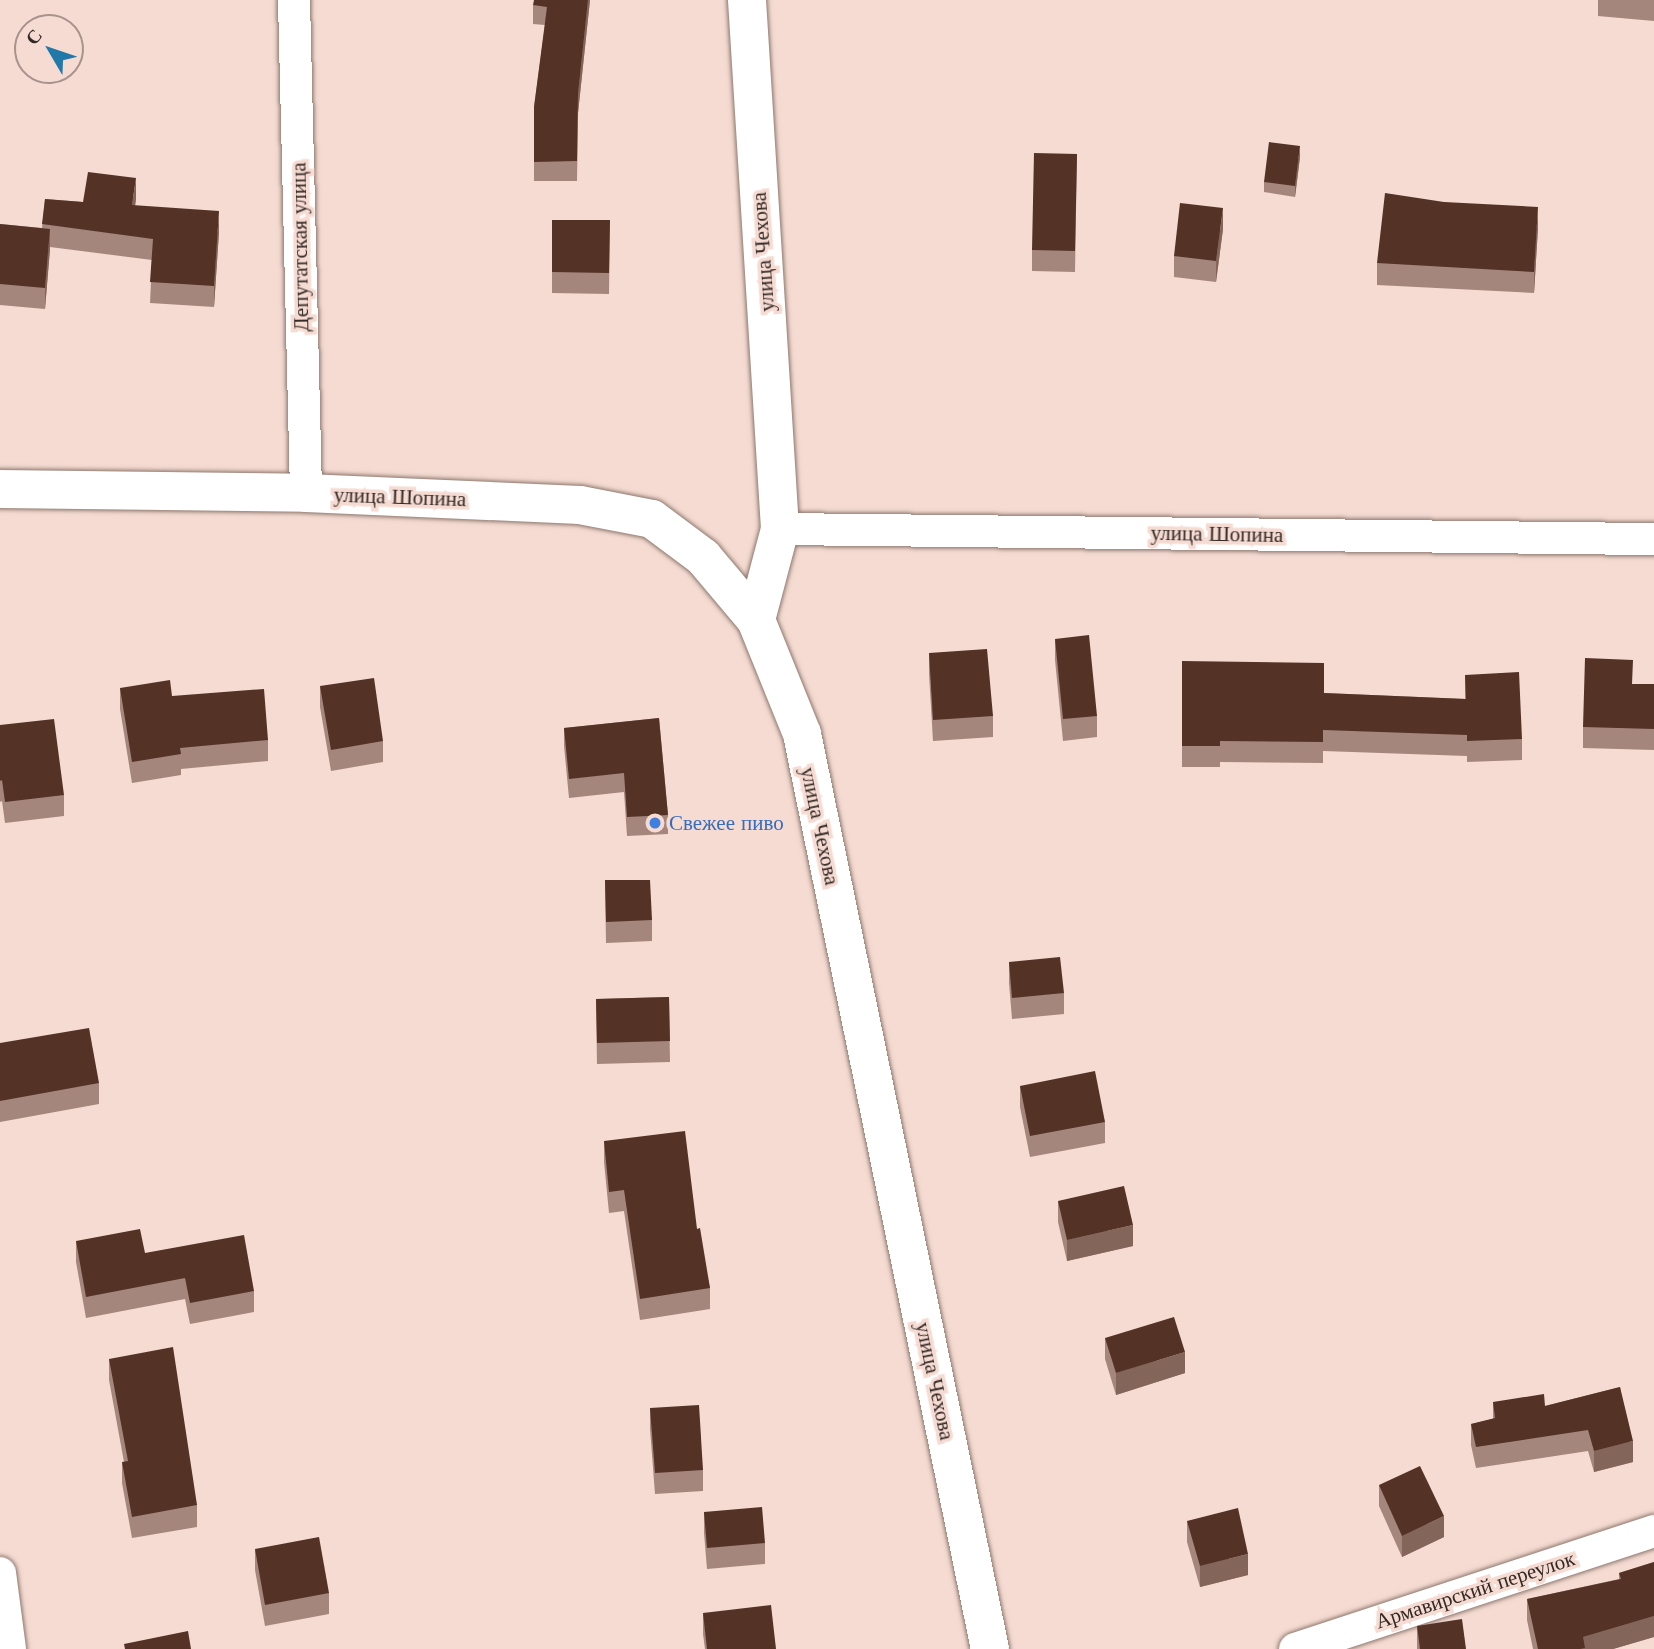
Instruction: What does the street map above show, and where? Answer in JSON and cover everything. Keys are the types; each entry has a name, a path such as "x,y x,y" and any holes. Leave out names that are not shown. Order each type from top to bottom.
{"main road":[{"name":"улица Чехова","path":"747,0 780,529 756,620 802,734 990,1649"},
{"name":"улица Шопина","path":"0,489 306,493 580,505 652,519 704,557 756,620"}],"street":[{"name":"Депутатская улица","path":"294,0 306,493"},
{"name":"улица Шопина","path":"780,529 1654,539"},
{"name":"Армавирский переулок","path":"1295,1649 1654,1531"},
{"path":"0,1573 10,1649"}],"building":[{"path":"534,0 588,0 578,94 577,161 534,162 534,107 547,7 533,5"},
{"path":"1269,142 1300,146 1295,186 1264,182"},
{"path":"1034,153 1077,154 1075,251 1032,250"},
{"path":"88,172 136,178 132,205 219,211 214,286 150,282 153,239 42,224 45,199 83,202"},
{"path":"1385,193 1444,202 1538,207 1534,272 1377,263"},
{"path":"1180,203 1223,208 1216,261 1174,256"},
{"path":"552,220 610,220 609,273 552,272"},
{"path":"0,224 50,229 45,288 0,284"},
{"path":"1089,635 1097,716 1063,719 1055,639"},
{"path":"987,649 993,716 933,720 929,653"},
{"path":"1585,658 1633,660 1632,684 1654,684 1654,729 1583,727"},
{"path":"1182,661 1324,663 1324,693 1466,699 1465,675 1519,672 1522,739 1467,741 1467,735 1323,730 1323,742 1220,741 1220,746 1182,746"},
{"path":"374,678 383,741 331,750 320,686"},
{"path":"170,680 172,696 264,689 268,740 180,748 181,754 132,762 120,688"},
{"path":"659,718 668,815 627,817 624,773 569,779 564,728"},
{"path":"54,719 64,795 5,802 2,780 0,781 0,725"},
{"path":"605,880 650,880 652,920 606,922"},
{"path":"1060,957 1064,993 1012,998 1009,962"},
{"path":"669,997 670,1041 597,1043 596,999"},
{"path":"89,1028 99,1083 0,1101 0,1043"},
{"path":"1095,1071 1105,1122 1030,1136 1020,1086"},
{"path":"685,1131 697,1229 700,1228 710,1288 640,1299 624,1190 609,1192 604,1141"},
{"path":"1124,1186 1133,1225 1067,1240 1058,1201"},
{"path":"140,1229 145,1253 244,1235 254,1291 190,1303 185,1278 86,1297 76,1241"},
{"path":"1174,1317 1185,1352 1116,1373 1105,1338"},
{"path":"173,1347 197,1505 132,1517 122,1462 128,1461 109,1359"},
{"path":"1620,1387 1633,1441 1594,1451 1588,1430 1476,1447 1471,1424 1495,1418 1493,1402 1544,1394 1545,1406"},
{"path":"699,1405 703,1470 655,1473 650,1408"},
{"path":"1420,1466 1444,1516 1402,1536 1379,1485"},
{"path":"762,1507 765,1543 707,1548 704,1512"},
{"path":"1238,1508 1248,1554 1200,1566 1187,1521"},
{"path":"319,1537 329,1593 265,1605 255,1549"},
{"path":"1654,1562 1654,1616 1583,1637 1585,1648 1538,1649 1527,1599 1621,1579 1619,1573"},
{"path":"771,1605 776,1649 707,1649 703,1613"},
{"path":"1462,1619 1466,1649 1420,1649 1417,1626"},
{"path":"188,1631 191,1649 125,1649 124,1644"}],"place":[{"name":"Свежее пиво","path":"655,823"}]}
